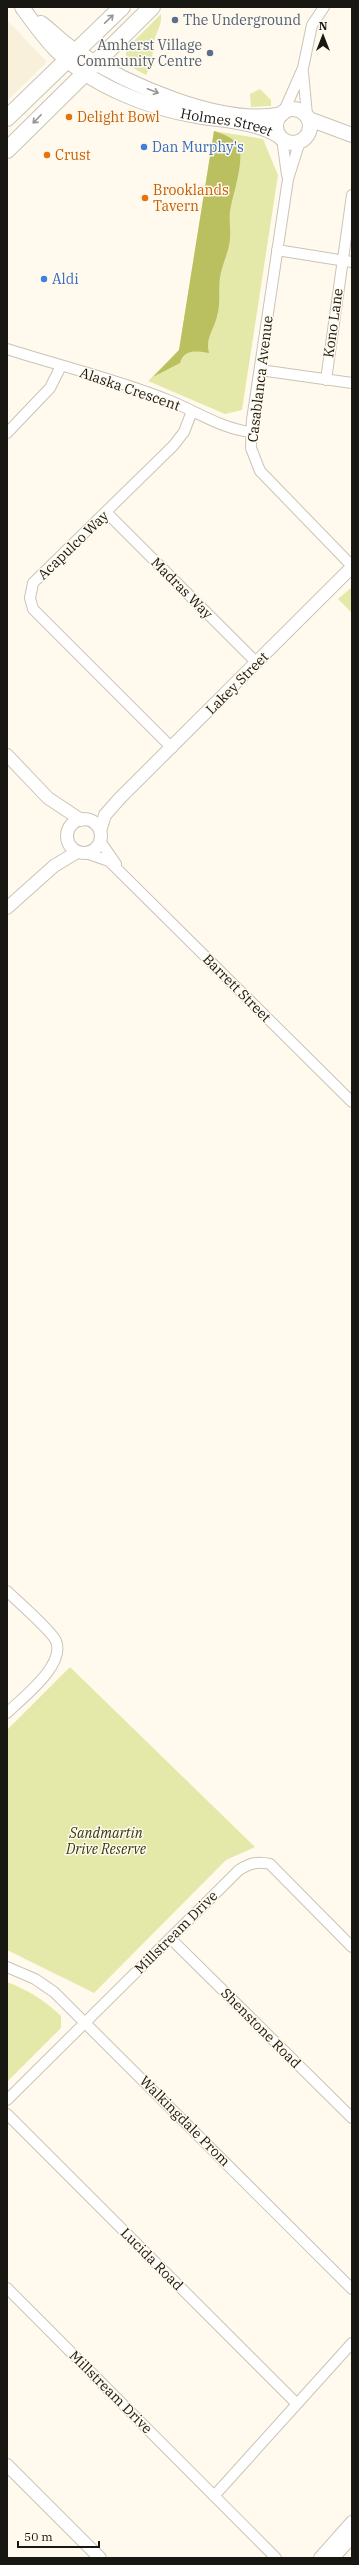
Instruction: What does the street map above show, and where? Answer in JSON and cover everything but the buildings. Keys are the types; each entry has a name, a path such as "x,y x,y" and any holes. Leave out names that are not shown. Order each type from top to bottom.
{"main road":[{"path":"22,7 49,43 71,55 89,68"},
{"path":"7,118 122,7"},
{"path":"7,150 152,7"},
{"name":"Holmes Street","path":"89,68 176,99 214,110 256,116 296,109 308,117 350,133"},
{"name":"Holmes Street","path":"89,68 147,102 196,116 265,128 292,143 304,139 350,133"},
{"name":"Holmes Street","path":"280,137 276,125 283,112"},
{"path":"304,139 311,127 308,117"}],"street":[{"path":"283,112 303,68 312,25 324,7"},
{"path":"303,68 308,117"},
{"name":"Casablanca Avenue","path":"280,137 288,179"},
{"name":"Casablanca Avenue","path":"304,139 288,179 250,432 251,448 260,471 352,566"},
{"name":"Kono Lane","path":"326,380 347,261 352,195"},
{"path":"277,250 347,261"},
{"name":"Alaska Crescent","path":"7,349 155,395 224,426 250,432"},
{"path":"7,433 50,388 61,366"},
{"path":"260,370 352,383"},
{"name":"Acapulco Way","path":"172,748 33,609 30,598 33,583 107,513 173,446 184,432 192,411"},
{"name":"Madras Way","path":"107,513 257,663"},
{"name":"Lakey Street","path":"7,908 54,866 82,852 95,849 105,815 120,798 257,663 352,566"},
{"path":"7,755 48,798 83,820 94,823 100,836"},
{"path":"48,798 68,834 70,847 82,852"},
{"name":"Lakey Street","path":"54,866 71,825 83,820 120,798"},
{"name":"Barrett Street","path":"100,836 122,874"},
{"name":"Barrett Street","path":"82,852 109,861 352,1102"},
{"path":"7,1591 56,1640 58,1654 57,1660 49,1671 7,1713"},
{"name":"Millstream Drive","path":"7,2100 239,1870 247,1864 262,1862 270,1864 352,1947"},
{"name":"Shenstone Road","path":"170,1938 352,2118"},
{"name":"Walkingdale Prom","path":"7,1967 35,1979 54,1992 352,2289"},
{"name":"Lucida Road","path":"7,2114 297,2404"},
{"name":"Millstream Drive","path":"7,2288 276,2558"},
{"path":"214,2496 352,2343"},
{"path":"7,2465 100,2558"},
{"path":"320,2558 350,2532"},
{"path":"333,2558 350,2532"}],"shaded area":[{"path":"7,20 47,62 7,101"}],"green space":[{"path":"161,14 160,24 155,38 152,60 146,75 131,66 127,59 126,49"},
{"path":"260,89 271,100 271,106 251,107 250,94"},
{"path":"214,131 263,139 278,175 242,410 225,414 148,381 179,350"},
{"path":"214,131 235,141 239,147 240,160 230,210 229,244 220,277 218,311 208,343 209,353 188,353 182,358 180,363 153,377 179,350"},
{"path":"352,587 352,613 338,599"},
{"name":"Sandmartin Drive Reserve","path":"70,1667 255,1847 226,1860 94,1993 7,1950 7,1730"},
{"path":"7,1982 36,1996 55,2010 61,2016 61,2028 7,2082"}],"place":[{"name":"The Underground","path":"175,20"},
{"name":"Amherst Village Community Centre","path":"210,53"},
{"name":"Delight Bowl","path":"69,117"},
{"name":"Dan Murphy's","path":"144,147"},
{"name":"Crust","path":"47,155"},
{"name":"Brooklands Tavern","path":"145,198"},
{"name":"Aldi","path":"44,279"}]}
